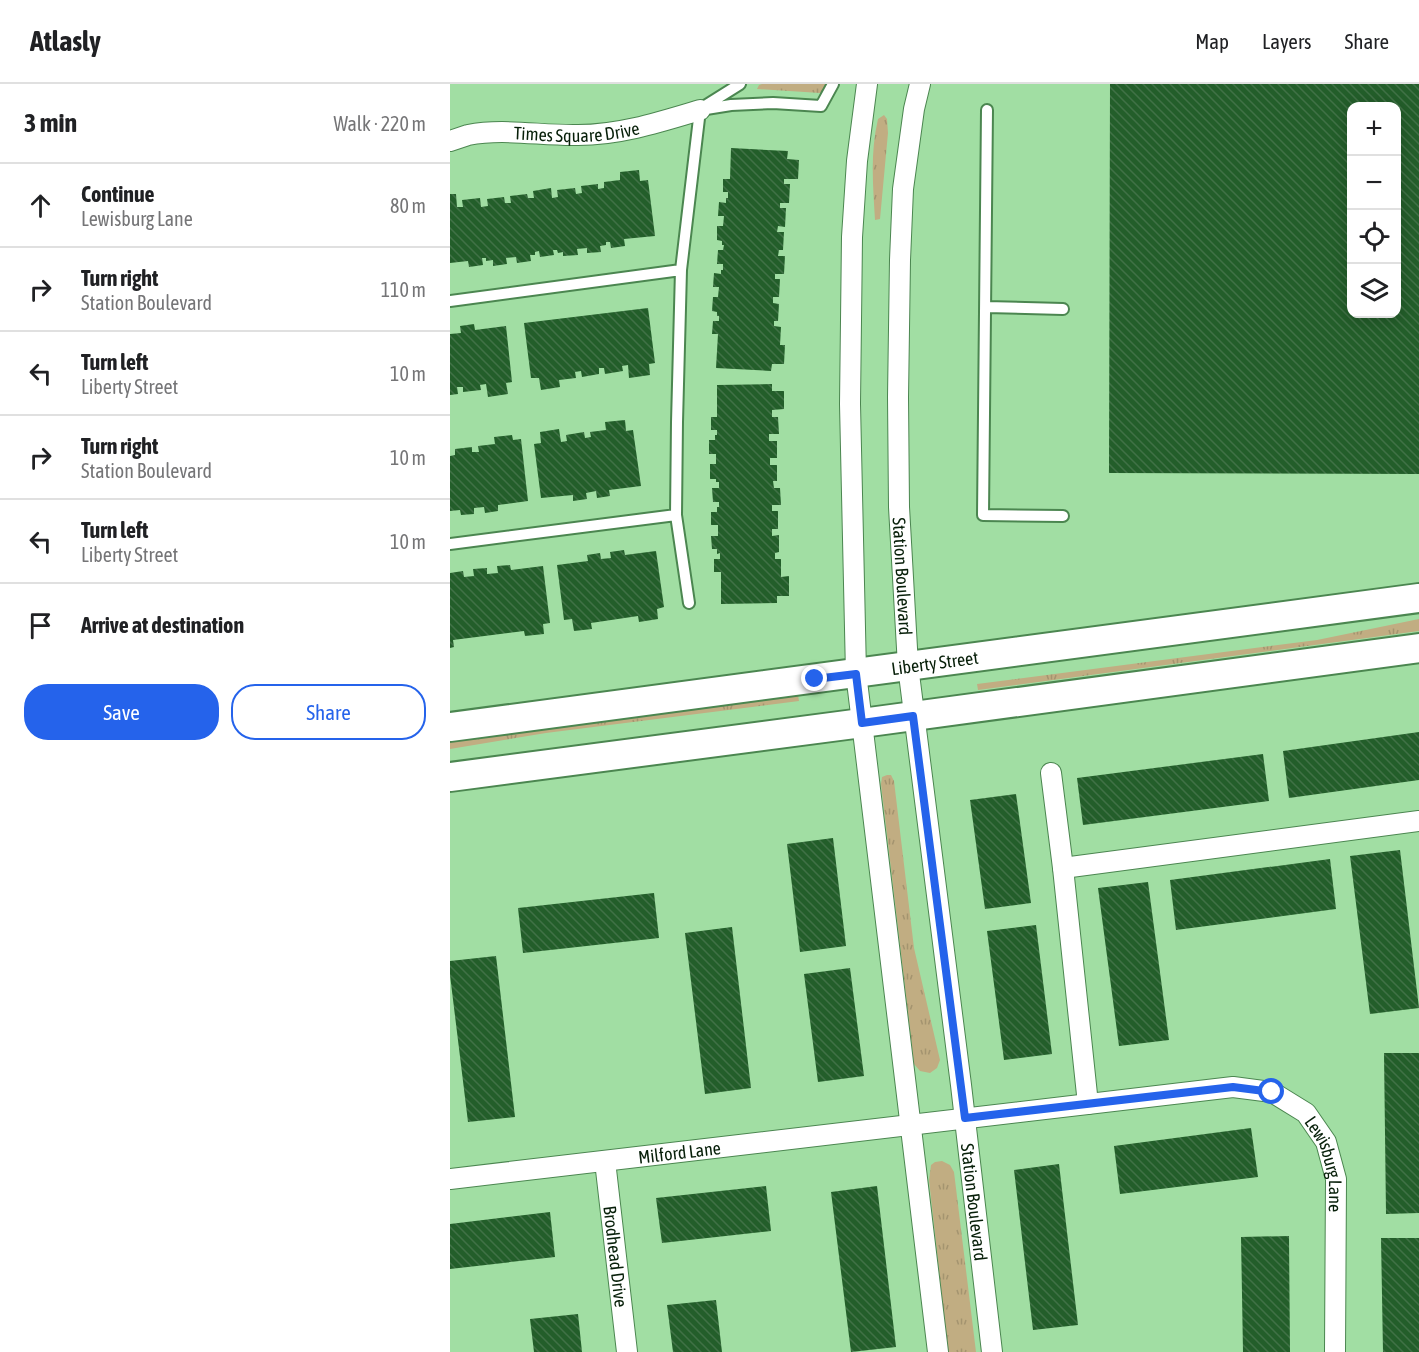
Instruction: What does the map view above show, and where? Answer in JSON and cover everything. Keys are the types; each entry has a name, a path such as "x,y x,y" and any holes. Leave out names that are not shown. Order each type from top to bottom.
{"street":[{"path":"867,84 857,161 852,237 850,404 856,674 938,1352"},
{"name":"Station Boulevard","path":"920,84 914,109 903,189 900,260 899,507 908,666 992,1352"},
{"name":"Times Square Drive","path":"450,141 468,135 502,132 579,135 616,132 655,124 700,110"},
{"name":"Liberty Street","path":"450,728 1419,598"},
{"path":"450,777 1419,648"},
{"path":"1051,772 1088,1104"},
{"path":"1063,868 1419,821"},
{"name":"Lewisburg Lane","path":"965,1118 1233,1087 1272,1092 1306,1113 1326,1142 1336,1179 1335,1352"},
{"name":"Milford Lane","path":"450,1179 965,1118"},
{"name":"Brodhead Drive","path":"605,1161 627,1352"}],"lane":[{"path":"700,110 740,84"},
{"path":"700,110 731,105 773,103 821,106 833,84"},
{"path":"689,603 676,515 681,270 700,110"},
{"path":"987,110 983,515 1063,516"},
{"path":"450,301 681,270"},
{"path":"986,307 1063,309"},
{"path":"450,544 676,515"}],"green space":[{"path":"762,84 827,84 820,93 757,89"},
{"path":"884,115 887,119 888,133 880,219 875,220 874,144 878,119"},
{"path":"1419,619 1419,631 978,690 977,684 1317,640"},
{"path":"798,695 799,701 546,733 450,749 450,742"},
{"path":"891,775 894,781 914,948 940,1060 937,1068 930,1073 920,1071 914,1064 881,784 882,777"},
{"path":"942,1161 950,1165 954,1172 976,1352 948,1352 929,1180 931,1165"}],"building":[{"path":"1110,84 1419,84 1419,474 1109,473"},
{"path":"731,148 788,151 787,159 799,160 798,179 784,179 784,184 790,184 789,203 780,203 780,208 786,208 785,227 778,226 777,232 784,232 783,250 779,250 778,256 785,256 784,274 775,274 775,279 780,279 779,297 773,297 773,303 779,304 778,321 774,321 774,326 781,327 780,345 785,345 784,364 772,364 771,371 716,368 718,334 712,334 713,321 719,321 719,316 717,312 712,311 713,297 718,297 719,287 713,287 714,273 721,274 723,270 723,264 717,264 718,250 723,250 724,245 722,241 717,240 717,226 723,226 724,216 718,216 719,202 726,203 726,198 728,198 728,192 723,192 723,179 730,179"},
{"path":"639,170 640,181 648,180 655,236 624,239 625,246 611,248 610,242 606,242 606,245 600,246 601,252 587,253 587,248 577,249 578,255 563,256 563,252 558,253 557,250 553,250 554,255 540,257 539,251 535,252 535,255 530,255 531,261 517,263 516,257 506,258 507,264 493,266 493,260 486,261 486,258 482,258 483,265 469,267 468,261 450,263 450,194 456,194 457,207 463,207 462,200 480,198 481,207 488,206 487,199 504,197 505,203 511,203 510,196 527,194 528,198 534,198 533,191 551,188 552,198 558,197 557,190 575,188 576,194 582,193 581,186 598,184 598,189 604,188 604,182 620,180 620,172"},
{"path":"648,308 655,363 649,364 650,375 629,378 628,365 622,366 623,371 605,374 604,368 599,368 599,374 582,377 581,371 575,372 576,378 559,380 560,387 541,390 539,378 531,378 524,323"},
{"path":"474,324 475,330 506,326 512,382 506,383 508,394 488,397 486,384 480,385 481,390 463,392 463,387 457,387 458,394 450,395 450,334 461,333 460,326"},
{"path":"772,384 772,391 784,391 784,409 772,410 772,417 778,417 779,434 769,434 769,441 777,441 777,458 770,458 770,465 777,465 777,481 773,481 774,488 780,488 781,505 772,505 772,511 778,511 778,529 772,529 772,536 779,535 779,552 775,553 775,559 781,559 781,577 789,576 789,596 777,596 777,603 721,604 721,572 714,572 714,559 720,559 720,553 717,554 717,549 712,549 711,536 718,536 718,525 711,525 711,512 717,512 717,507 719,507 719,502 713,502 712,488 719,488 719,482 716,482 716,479 710,479 710,464 716,464 716,454 709,454 709,440 715,440 715,435 717,435 717,430 711,430 711,417 717,417 717,385"},
{"path":"625,420 626,431 633,430 641,486 609,490 610,496 597,498 596,491 586,493 587,499 573,501 573,495 541,498 534,444 541,443 540,432 559,429 561,442 567,441 566,435 584,432 585,438 591,437 590,432 606,430 605,422"},
{"path":"512,435 513,440 521,439 528,501 498,505 498,511 485,513 484,507 474,508 474,514 461,515 460,510 450,511 450,456 455,455 455,449 472,447 472,452 479,452 478,446 495,444 494,437"},
{"path":"624,550 625,555 656,551 664,607 657,609 658,619 639,622 638,616 591,623 592,629 574,631 572,619 564,620 557,565 588,561 587,555 600,553 601,559 611,558 610,552"},
{"path":"510,565 511,570 543,566 550,623 543,624 544,634 525,636 524,631 453,640 454,647 450,648 450,573 463,571 464,577 474,576 473,569 487,568 487,574 498,573 497,566"},
{"path":"1419,732 1419,780 1289,798 1283,751"},
{"path":"1263,754 1269,801 1083,825 1077,778"},
{"path":"1016,794 1031,903 985,909 970,800"},
{"path":"833,838 846,946 800,952 787,844"},
{"path":"1400,850 1419,1008 1370,1014 1350,856"},
{"path":"1330,859 1336,909 1176,930 1170,880"},
{"path":"1148,882 1169,1040 1119,1046 1098,888"},
{"path":"654,893 659,938 523,953 518,908"},
{"path":"1036,925 1052,1054 1004,1060 987,931"},
{"path":"732,927 751,1088 705,1094 685,933"},
{"path":"496,956 515,1117 468,1122 450,961"},
{"path":"850,968 864,1076 818,1082 804,974"},
{"path":"1384,1053 1419,1053 1419,1213 1386,1214"},
{"path":"1251,1128 1258,1177 1120,1194 1114,1146"},
{"path":"1059,1164 1078,1325 1033,1330 1014,1170"},
{"path":"766,1186 771,1231 662,1243 656,1198"},
{"path":"877,1186 896,1347 851,1352 831,1192"},
{"path":"550,1212 555,1257 450,1269 450,1224"},
{"path":"1289,1236 1290,1352 1243,1352 1241,1237"},
{"path":"1381,1238 1419,1238 1419,1352 1383,1352"},
{"path":"716,1300 722,1352 673,1352 667,1305"},
{"path":"578,1314 582,1352 534,1352 530,1319"}],"route":[{"path":"815,679 856,674 862,723 913,716 965,1118 1233,1087 1272,1092"}]}
